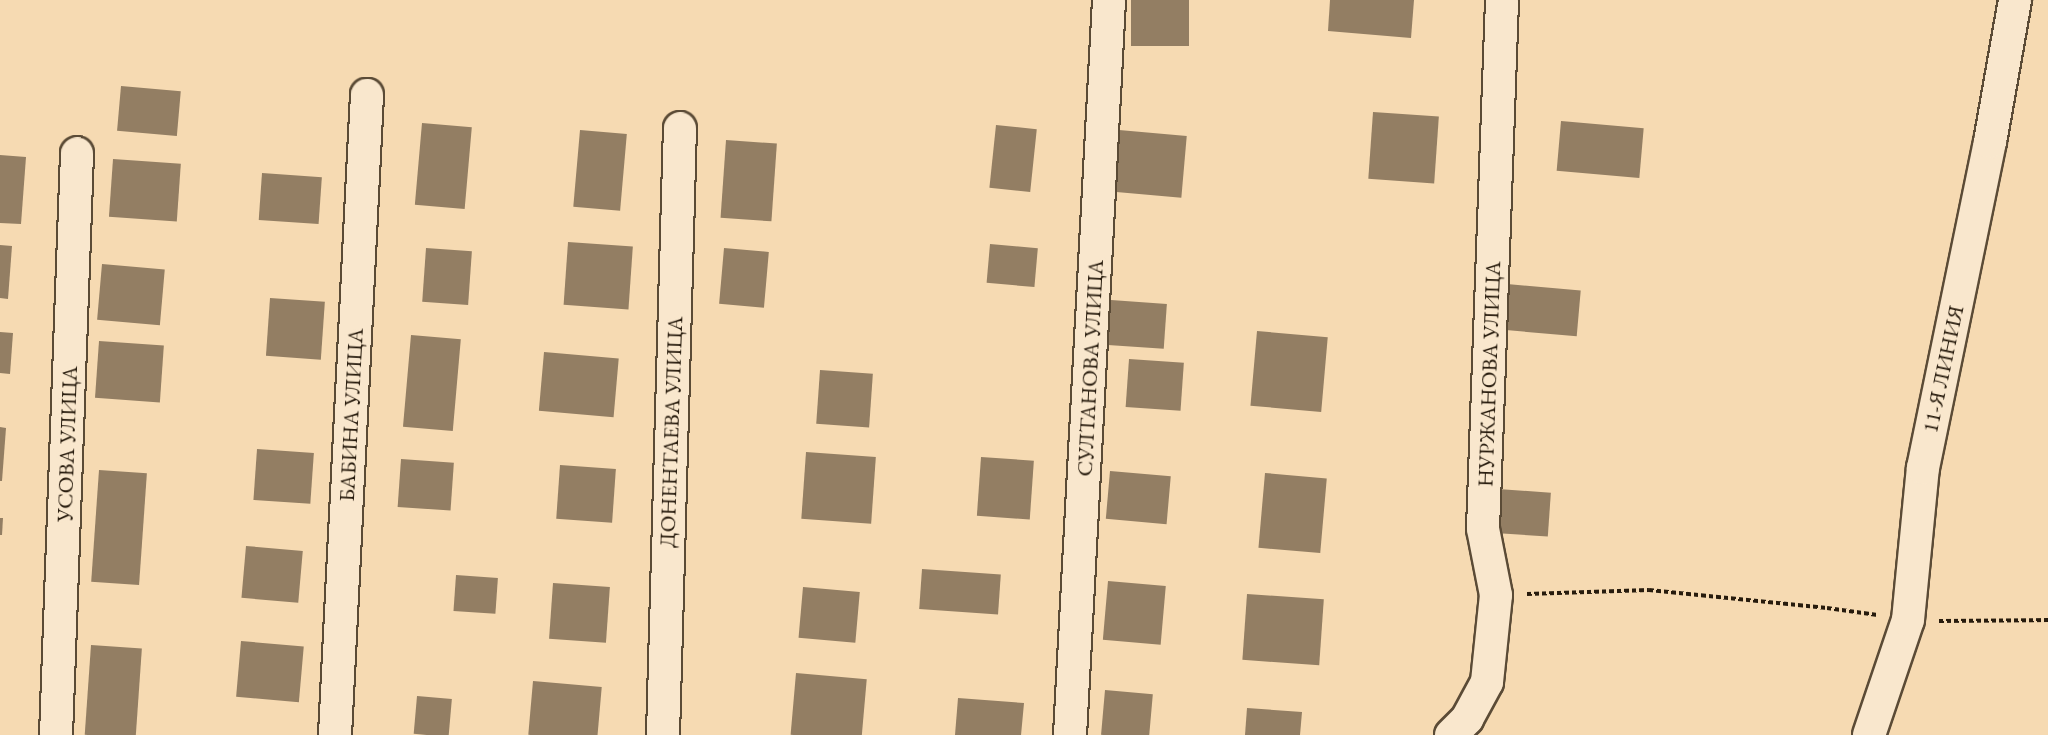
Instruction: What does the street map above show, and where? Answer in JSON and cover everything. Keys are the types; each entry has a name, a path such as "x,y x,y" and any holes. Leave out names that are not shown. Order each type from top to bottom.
{"street":[{"name":"СУЛТАНОВА УЛИЦА","path":"1070,735 1109,0"},
{"name":"НУРЖАНОВА УЛИЦА","path":"1451,735 1467,719 1487,682 1496,595 1483,529 1502,0"},
{"name":"11-Я ЛИНИЯ","path":"1869,735 1908,620 1923,468 1990,142 2015,0"},
{"name":"БАБИНА УЛИЦА","path":"335,735 367,95"},
{"name":"ДОНЕНТАЕВА УЛИЦА","path":"663,735 680,128"},
{"name":"УСОВА УЛИЦА","path":"56,735 77,153"}],"path":[{"path":"1496,595 1649,590 1827,608 1908,620 2048,620"}],"building":[{"path":"1131,0 1189,0 1189,46 1131,46"},
{"path":"1330,0 1414,0 1411,38 1328,31"},
{"path":"121,86 181,91 177,136 117,131"},
{"path":"1373,112 1439,117 1434,183 1368,179"},
{"path":"1561,121 1644,128 1639,178 1557,171"},
{"path":"422,123 472,127 465,209 415,205"},
{"path":"996,125 1037,129 1030,192 989,188"},
{"path":"580,130 627,134 620,211 573,207"},
{"path":"1119,130 1187,136 1181,198 1114,192"},
{"path":"726,140 777,144 771,221 721,218"},
{"path":"0,155 26,157 21,224 0,223"},
{"path":"113,159 181,164 177,222 109,217"},
{"path":"262,173 322,177 319,224 259,220"},
{"path":"568,242 633,247 628,309 564,305"},
{"path":"990,244 1038,248 1034,287 987,283"},
{"path":"0,245 12,246 8,299 0,298"},
{"path":"426,248 472,251 468,305 422,302"},
{"path":"724,248 769,252 764,308 719,304"},
{"path":"102,264 165,269 160,325 97,320"},
{"path":"1507,284 1581,290 1577,336 1503,330"},
{"path":"270,298 325,302 321,360 266,356"},
{"path":"1111,300 1167,304 1164,349 1108,345"},
{"path":"1257,331 1328,337 1321,412 1250,406"},
{"path":"0,332 13,333 10,374 0,373"},
{"path":"411,335 461,339 453,431 403,427"},
{"path":"99,341 164,346 160,402 95,398"},
{"path":"544,352 619,359 614,417 539,411"},
{"path":"1129,359 1184,363 1181,411 1126,407"},
{"path":"820,370 873,374 869,428 816,424"},
{"path":"0,427 6,428 2,481 0,481"},
{"path":"257,449 314,453 310,504 253,500"},
{"path":"806,452 876,457 871,524 801,519"},
{"path":"981,457 1034,461 1030,520 977,516"},
{"path":"401,459 454,463 451,511 398,507"},
{"path":"560,465 616,469 612,523 556,519"},
{"path":"99,470 147,473 139,585 91,582"},
{"path":"1110,471 1171,476 1167,524 1106,519"},
{"path":"1265,473 1327,478 1320,553 1258,548"},
{"path":"1498,489 1551,493 1548,537 1495,533"},
{"path":"0,518 3,518 2,535 0,535"},
{"path":"246,546 303,551 298,603 241,598"},
{"path":"922,569 1001,575 998,614 919,609"},
{"path":"456,575 498,578 495,614 453,611"},
{"path":"1108,581 1166,586 1161,645 1103,640"},
{"path":"553,583 610,587 606,643 549,639"},
{"path":"803,587 860,592 855,643 799,638"},
{"path":"1247,594 1324,599 1319,665 1242,660"},
{"path":"241,641 304,646 299,702 236,697"},
{"path":"91,645 142,649 136,735 85,735"},
{"path":"796,673 867,679 862,735 791,735"},
{"path":"533,681 602,687 598,735 528,735"},
{"path":"1105,690 1153,694 1149,735 1101,735"},
{"path":"417,696 452,699 449,735 414,734"},
{"path":"958,698 1024,703 1021,735 955,735"},
{"path":"1247,708 1302,712 1300,735 1245,735"}]}
